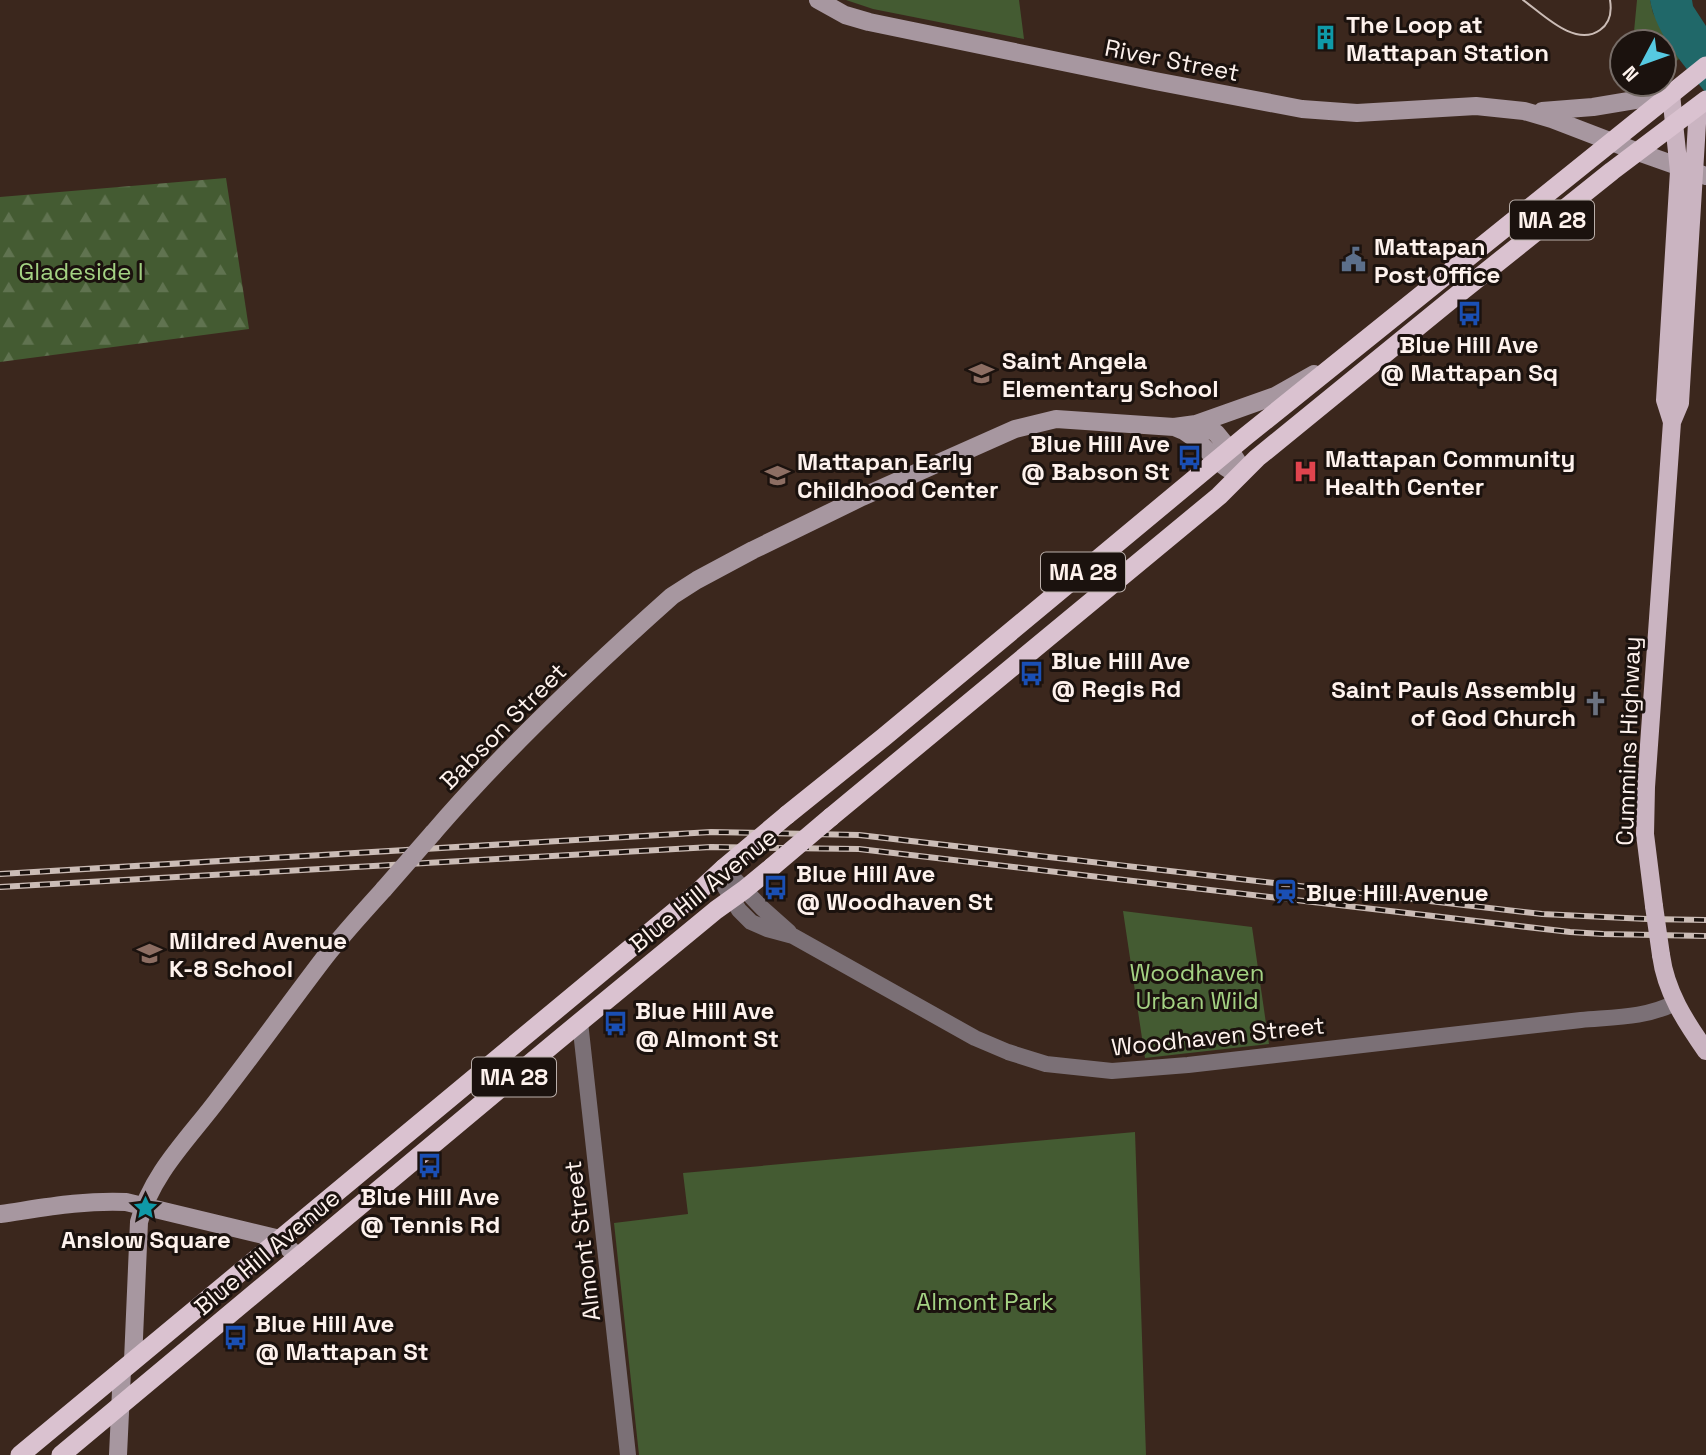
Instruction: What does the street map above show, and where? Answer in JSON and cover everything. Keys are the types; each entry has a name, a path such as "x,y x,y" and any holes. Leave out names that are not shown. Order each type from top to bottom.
{"highway":[{"name":"MA 28","path":"1678,88 1706,66"},
{"name":"MA 28","path":"1612,142 1666,98"},
{"name":"MA 28","path":"1638,152 1702,104"},
{"name":"Blue Hill Avenue","path":"20,1455 1223,455 1612,142"},
{"name":"Blue Hill Avenue","path":"61,1455 580,1022 772,867 1219,496 1257,458 1638,152"},
{"path":"1282,407 1297,425"}],"main road":[{"name":"River Street","path":"818,0 845,15 869,22 1302,110 1357,113 1476,106 1524,111 1573,109 1630,98"},
{"name":"Cummins Highway","path":"1676,98 1675,124 1696,165"},
{"name":"Cummins Highway","path":"1702,104 1665,400 1671,422 1645,834 1661,955 1668,984 1675,1003 1706,1051"},
{"name":"River Street","path":"1524,111 1638,152 1696,165"},
{"name":"Blue Hill Avenue","path":"1196,424 1275,396 1348,354"},
{"name":"Babson Street","path":"118,1455 120,1407 128,1365 139,1222 150,1191 326,956 479,781 521,739 672,596 752,550 862,497 1015,429 1056,419 1174,427 1196,424"},
{"path":"1196,424 1211,429 1227,469 1240,475"},
{"path":"1174,427 1223,455"},
{"path":"0,1214 105,1201 126,1202 281,1238 298,1258"}],"street":[{"name":"Woodhaven Street","path":"721,871 738,894 741,914 751,922 793,936 975,1038 1046,1064 1112,1071 1188,1065 1645,1015 1675,1003"},
{"name":"Almont Street","path":"580,1022 628,1455"}],"green space":[{"path":"846,0 1019,0 1024,39 873,9"},
{"path":"1637,0 1650,0 1653,13 1661,28 1634,28"},
{"name":"Gladeside I","path":"226,178 249,329 0,362 0,197"},
{"name":"Woodhaven Urban Wild","path":"1123,911 1252,927 1269,1044 1145,1058"},
{"name":"Almont Park","path":"1135,1132 1146,1455 639,1455 614,1223 688,1214 683,1173"}],"water":[{"path":"1650,0 1692,0 1706,26 1706,93 1678,57 1678,28 1659,28"}],"tram line":[{"path":"1523,0 1560,27 1580,35 1600,30 1606,24 1610,17 1610,0"}],"railway":[{"path":"0,874 711,832 859,835 1542,914 1706,920"},
{"path":"0,887 711,847 859,849 1570,932 1706,936"}],"place":[{"name":"The Loop at Mattapan Station","path":"1326,38"},
{"name":"Mattapan Post Office","path":"1354,260"},
{"name":"Blue Hill Ave @ Mattapan Sq","path":"1469,313"},
{"name":"Saint Angela Elementary School","path":"982,374"},
{"name":"Blue Hill Ave @ Babson St","path":"1190,457"},
{"name":"Mattapan Community Health Center","path":"1305,472"},
{"name":"Mattapan Early Childhood Center","path":"777,475"},
{"name":"Blue Hill Ave @ Regis Rd","path":"1031,674"},
{"name":"Saint Pauls Assembly of God Church","path":"1596,703"},
{"name":"Blue Hill Ave @ Woodhaven St","path":"776,887"},
{"name":"Blue Hill Avenue","path":"1286,892"},
{"name":"Mildred Avenue K-8 School","path":"149,954"},
{"name":"Blue Hill Ave @ Almont St","path":"615,1024"},
{"name":"Blue Hill Ave @ Tennis Rd","path":"430,1165"},
{"name":"Anslow Square","path":"146,1208"},
{"name":"Blue Hill Ave @ Mattapan St","path":"235,1337"}]}
